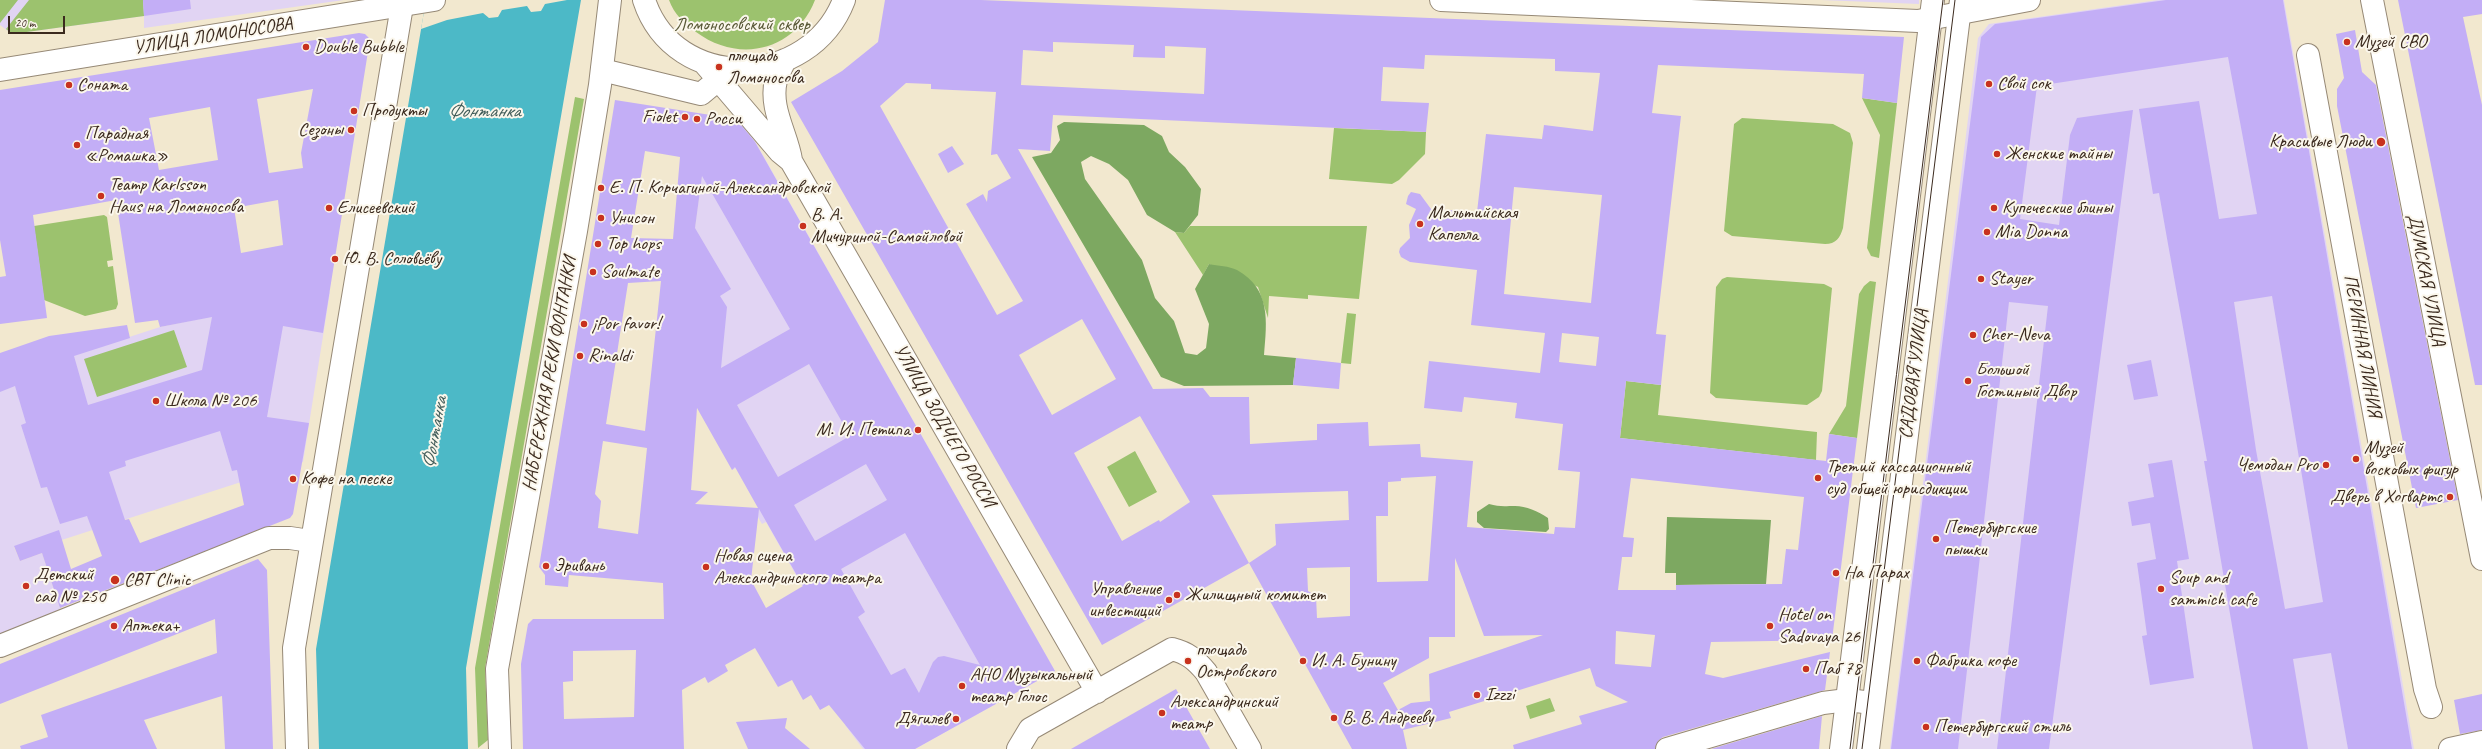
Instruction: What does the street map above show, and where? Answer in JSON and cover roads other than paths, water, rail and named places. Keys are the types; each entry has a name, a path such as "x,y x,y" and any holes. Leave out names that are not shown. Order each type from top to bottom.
{"street":[{"name":"НАБЕРЕЖНАЯ РЕКИ ФОНТАНКИ","path":"500,749 497,669 576,232 602,70 610,0"},
{"path":"644,0 647,10 663,32 684,52 712,72 760,69 785,60 818,38 834,20 845,1"},
{"path":"1441,0 1918,21 1932,9 2030,0"},
{"name":"ДУМСКАЯ УЛИЦА","path":"2372,0 2482,560"},
{"name":"УЛИЦА ЛОМОНОСОВА","path":"0,70 403,2 430,1"},
{"path":"298,749 294,648 310,541 403,2"},
{"name":"САДОВАЯ УЛИЦА","path":"1868,749 1960,6"},
{"name":"САДОВАЯ УЛИЦА","path":"1841,749 1932,9"},
{"name":"ПЕРИННАЯ ЛИНИЯ","path":"2308,54 2425,688 2431,707"},
{"name":"УЛИЦА ЗОДЧЕГО РОССИ","path":"785,60 776,81 775,98 778,116 789,147 791,161"},
{"path":"602,70 701,94 712,72"},
{"name":"УЛИЦА ЗОДЧЕГО РОССИ","path":"712,72 780,152 791,161 1097,692"},
{"path":"0,646 269,538 290,538 310,541"},
{"path":"1018,749 1030,729 1172,649 1185,653 1197,661 1206,672 1250,749"},
{"path":"1667,749 1824,703 1847,700 1873,703"},
{"path":"2450,749 2482,742"}],"water":[{"name":"Фонтанка","path":"426,0 581,0 466,668 468,749 319,749 316,649"}],"tram line":[{"path":"1850,749 1943,0"},
{"path":"1862,749 1955,0"}],"place":[{"name":"Музей СВО","path":"2347,42"},
{"name":"Double Bubble","path":"306,47"},
{"name":"площадь Ломоносова","path":"719,67"},
{"name":"Свой сок","path":"1989,84"},
{"name":"Соната","path":"69,85"},
{"name":"Продукты","path":"354,111"},
{"name":"Fiolet","path":"685,117"},
{"name":"Росси","path":"697,119"},
{"name":"Сезоны","path":"351,130"},
{"name":"Красивые Люди","path":"2381,142"},
{"name":"Парадная «Ромашка»","path":"77,145"},
{"name":"Женские тайны","path":"1997,154"},
{"name":"Е. П. Корчагиной-Александровской","path":"601,188"},
{"name":"Театр Karlsson Haus на Ломоносова","path":"101,196"},
{"name":"Елисеевский","path":"329,208"},
{"name":"Купеческие блины","path":"1994,208"},
{"name":"Унисон","path":"601,218"},
{"name":"Мальтийская Капелла","path":"1420,224"},
{"name":"В. А. Мичуриной-Самойловой","path":"803,226"},
{"name":"Mia Donna","path":"1987,232"},
{"name":"Top hops","path":"598,244"},
{"name":"Ю. В. Соловьёву","path":"335,259"},
{"name":"Soulmate","path":"593,272"},
{"name":"Stayer","path":"1981,279"},
{"name":"¡Por favor!","path":"584,324"},
{"name":"Cher-Neva","path":"1973,335"},
{"name":"Rinaldi","path":"580,356"},
{"name":"Большой Гостиный Двор","path":"1968,381"},
{"name":"Школа № 206","path":"156,401"},
{"name":"М. И. Петипа","path":"918,430"},
{"name":"Музей восковых фигур","path":"2356,459"},
{"name":"Чемодан Pro","path":"2326,465"},
{"name":"Третий кассационный суд общей юрисдикции","path":"1818,478"},
{"name":"Кофе на песке","path":"293,479"},
{"name":"Дверь в Хогвартс","path":"2450,497"},
{"name":"Петербургские пышки","path":"1936,539"},
{"name":"Эривань","path":"546,566"},
{"name":"Новая сцена Александринского театра","path":"706,567"},
{"name":"На Парах","path":"1836,573"},
{"name":"CBT Clinic","path":"115,580"},
{"name":"Детский сад № 250","path":"26,586"},
{"name":"Soup and sammich cafe","path":"2161,589"},
{"name":"Жилищный комитет","path":"1177,595"},
{"name":"Управление инвестиций","path":"1169,600"},
{"name":"Аптека+","path":"114,626"},
{"name":"Hotel on Sadovaya 26","path":"1770,626"},
{"name":"площадь Островского","path":"1188,661"},
{"name":"И. А. Бунину","path":"1303,661"},
{"name":"Фабрика кофе","path":"1917,661"},
{"name":"Паб 78","path":"1806,669"},
{"name":"АНО Музыкальный театр Голос","path":"962,686"},
{"name":"Izzzi","path":"1477,695"},
{"name":"Александринский театр","path":"1162,713"},
{"name":"В. В. Андрееву","path":"1334,718"},
{"name":"Дягилев","path":"956,719"},
{"name":"Петербургский стиль","path":"1926,727"}],"park label":[{"name":"Ломоносовский сквер","path":"742,25"}]}
